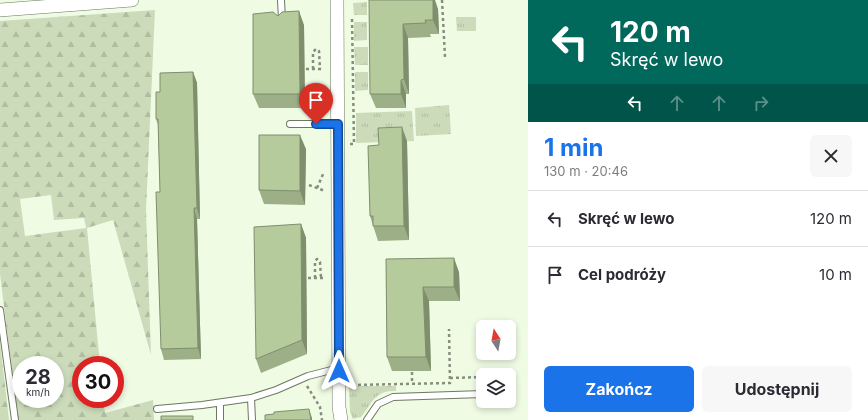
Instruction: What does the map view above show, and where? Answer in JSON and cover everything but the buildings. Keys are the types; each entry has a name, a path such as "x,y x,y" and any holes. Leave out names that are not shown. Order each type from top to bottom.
{"street":[{"path":"0,10 132,0"},
{"path":"337,0 339,407 341,420"}],"lane":[{"path":"281,0 283,26"},
{"path":"290,124 338,124"},
{"path":"0,310 15,420"},
{"path":"157,409 220,403 251,398 276,390 308,376 339,368"},
{"path":"367,420 375,407 385,399 393,396 476,394"},
{"path":"251,398 252,420"},
{"path":"220,403 220,420"}],"path":[{"path":"442,0 444,57"},
{"path":"348,144 354,144 352,13"},
{"path":"313,69 313,52 316,49 319,51 320,69"},
{"path":"306,69 324,69"},
{"path":"317,188 326,170"},
{"path":"309,186 326,192"},
{"path":"315,278 315,261 317,259 320,262 320,278"},
{"path":"308,278 326,278"},
{"path":"347,385 450,383 449,329"},
{"path":"412,372 412,396"},
{"path":"450,378 476,377"},
{"path":"307,385 320,407 322,420"}],"green space":[{"path":"367,2 367,15 354,15 353,3"},
{"path":"155,10 146,210 151,355 113,220 87,228 99,356 72,356 72,408 104,408 105,413 153,400 154,420 18,420 17,408 64,408 64,356 12,356 12,371 0,274 0,21","holes":["51,195 54,220 84,218 86,228 25,236 20,199"]},
{"path":"456,17 476,17 476,31 457,31"},
{"path":"354,22 367,22 367,40 354,41"},
{"path":"354,47 368,47 368,65 355,65"},
{"path":"355,72 368,72 368,90 355,91"},
{"path":"449,105 451,134 416,136 415,108"},
{"path":"412,111 414,141 356,143 356,113"},
{"path":"0,342 9,420 0,420"},
{"path":"349,386 396,386 396,391 389,391 378,395 361,417 353,419 350,412"}],"route":[{"path":"316,124 338,124 339,371"}]}
